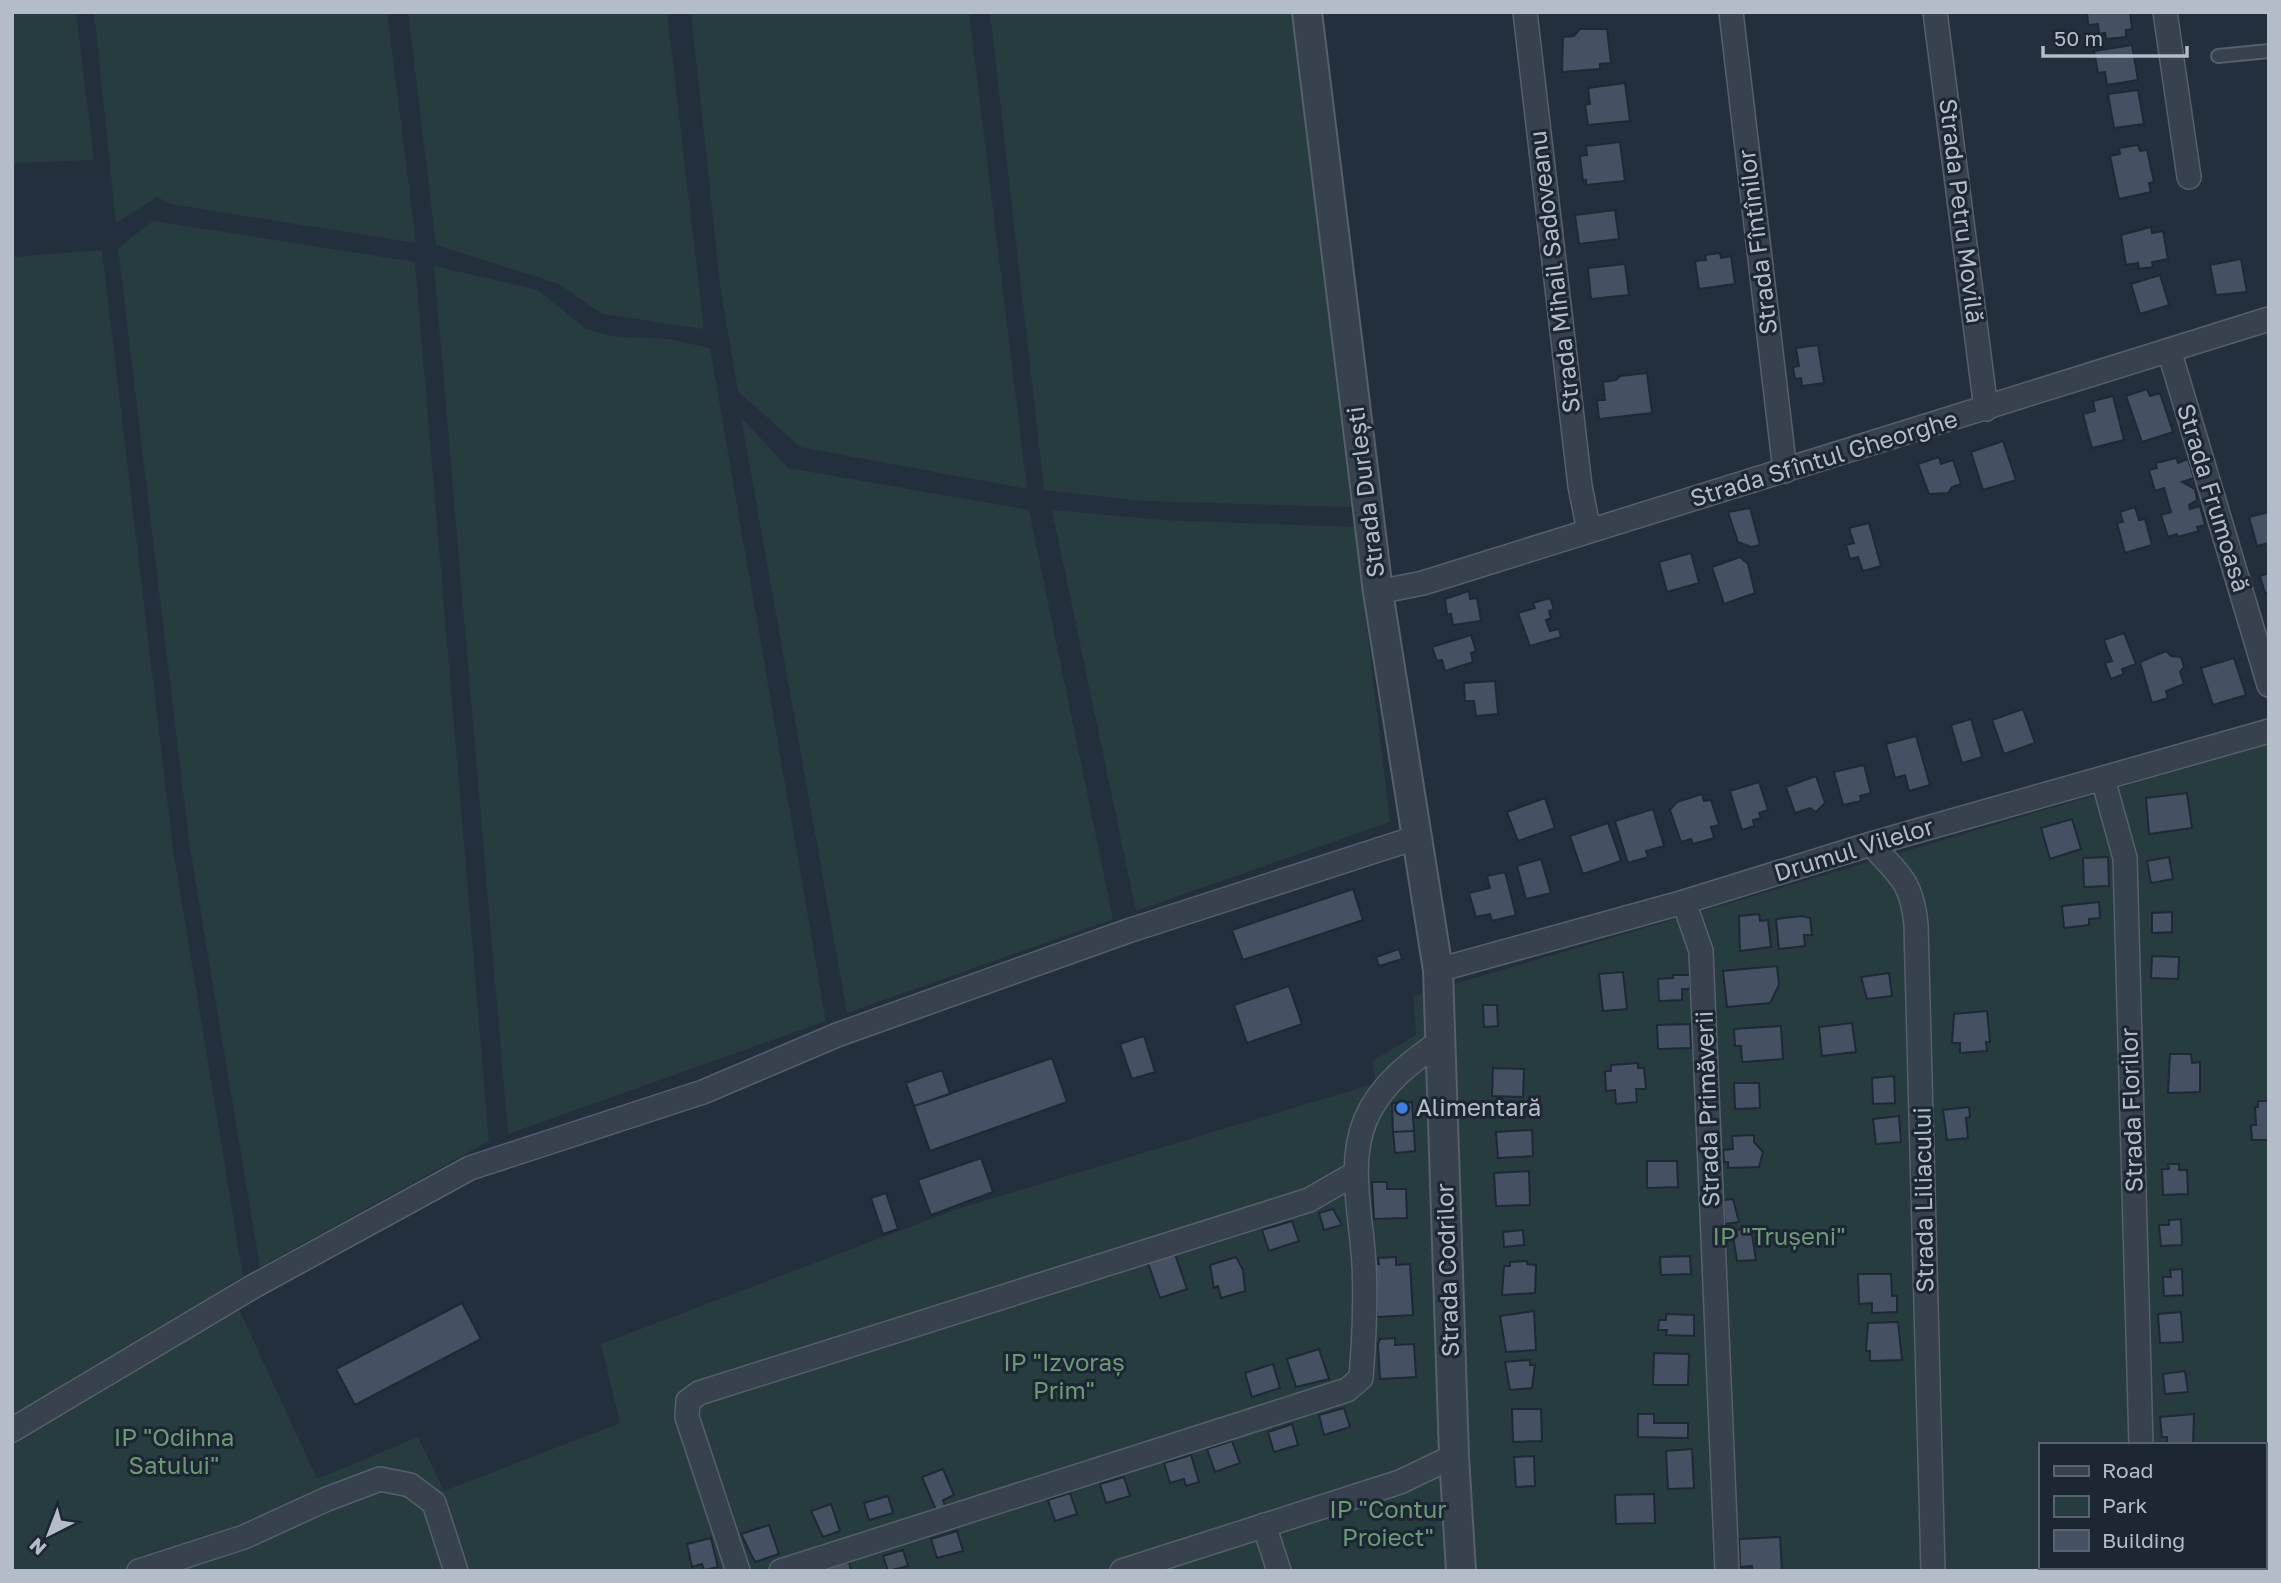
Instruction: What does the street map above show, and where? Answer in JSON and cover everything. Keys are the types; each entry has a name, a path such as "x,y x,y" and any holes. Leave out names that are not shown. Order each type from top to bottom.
{"street":[{"name":"Strada Durlești","path":"1307,12 1378,592 1438,970"},
{"name":"Strada Mihail Sadoveanu","path":"1525,12 1580,486 1589,531"},
{"name":"Strada Fîntînilor","path":"1731,12 1785,471"},
{"name":"Strada Petru Movilă","path":"1935,12 1986,410"},
{"path":"2165,12 2189,177"},
{"name":"Strada Sfîntul Gheorghe","path":"1378,592 1423,583 1986,410 2269,319"},
{"name":"Strada Frumoasă","path":"2169,350 2269,685"},
{"name":"Drumul Vilelor","path":"1438,970 1684,902 1871,844 2269,731"},
{"name":"Strada Florilor","path":"2103,779 2125,858 2141,1443"},
{"path":"12,1430 254,1286 470,1168 703,1092 837,1035 1129,931 1415,838"},
{"name":"Strada Liliacului","path":"1871,844 1907,882 1914,901 1933,1571"},
{"name":"Strada Primăverii","path":"1684,902 1702,951 1727,1571"},
{"name":"Strada Codrilor","path":"1438,970 1454,1456 1461,1571"},
{"path":"781,1571 1347,1390 1361,1378 1363,1358 1364,1267 1356,1174 1365,1120 1380,1093 1400,1070 1442,1040"},
{"path":"738,1571 687,1417 688,1401 699,1393 1309,1200 1356,1174"},
{"path":"1122,1571 1400,1482 1454,1456"},
{"path":"139,1571 244,1537 327,1499 380,1479 410,1485 434,1503 456,1571"},
{"path":"1264,1525 1279,1571"}],"lane":[{"path":"2218,56 2269,51"}],"green space":[{"path":"12,12 76,12 94,160 12,163"},
{"path":"94,12 387,12 416,243 170,204 157,197 116,223"},
{"path":"408,12 667,12 704,329 602,314 559,284 436,245"},
{"path":"691,12 969,12 1027,489 800,447 738,391 721,293"},
{"path":"990,12 1292,12 1351,507 1143,501 1044,490"},
{"path":"153,221 415,262 489,1141 260,1267 189,841 118,248"},
{"path":"102,250 173,849 243,1276 228,1285 317,1479 418,1437 444,1491 620,1423 601,1344 957,1209 1376,1083 1372,1061 1416,1035 1414,996 2269,744 2269,1571 12,1571 12,257"},
{"path":"434,266 538,290 586,329 611,336 668,339 710,348 826,1021 508,1134"},
{"path":"741,417 788,468 1029,510 1113,919 847,1013"},
{"path":"1052,510 1163,520 1355,527 1390,822 1136,911"}],"building":[{"path":"2087,12 2130,12 2132,29 2126,30 2126,37 2106,39 2105,33 2099,34 2098,24 2088,25"},
{"path":"1580,29 1607,29 1611,63 1600,64 1600,69 1562,72 1563,37 1574,36"},
{"path":"2132,45 2138,80 2107,85 2105,72 2098,73 2094,51"},
{"path":"1625,83 1630,121 1588,125 1585,105 1590,104 1588,88"},
{"path":"2138,90 2144,124 2114,128 2108,94"},
{"path":"1620,142 1625,181 1586,185 1586,180 1583,181 1580,156 1587,155 1586,146"},
{"path":"2138,145 2140,151 2147,150 2154,182 2149,183 2151,192 2119,199 2110,156 2120,154 2119,148"},
{"path":"1615,210 1619,239 1579,244 1575,215"},
{"path":"2151,227 2152,233 2163,231 2168,259 2152,262 2153,267 2139,269 2138,263 2126,265 2121,235"},
{"path":"1720,253 1721,258 1731,256 1735,284 1699,289 1695,261 1706,260 1705,255"},
{"path":"2241,259 2247,292 2216,295 2210,265"},
{"path":"1625,264 1629,295 1591,299 1588,268"},
{"path":"2160,275 2169,305 2140,314 2131,284"},
{"path":"1818,345 1824,383 1802,386 1801,378 1795,379 1793,367 1799,366 1796,348"},
{"path":"1647,373 1652,413 1599,419 1597,400 1605,400 1603,382 1616,380 1620,376"},
{"path":"2147,389 2150,396 2160,393 2173,432 2142,442 2126,396"},
{"path":"2113,396 2124,440 2092,448 2083,414 2095,411 2093,401"},
{"path":"2003,441 2016,480 1983,490 1971,452"},
{"path":"1939,457 1941,464 1953,460 1961,484 1952,487 1948,493 1929,494 1918,464"},
{"path":"2176,458 2178,463 2188,459 2194,478 2182,482 2195,489 2197,500 2189,505 2190,509 2200,506 2205,525 2197,527 2199,531 2168,537 2161,515 2171,512 2164,488 2155,491 2149,470 2157,468 2156,463"},
{"path":"2135,507 2139,520 2145,519 2152,545 2125,553 2117,523 2123,522 2120,512"},
{"path":"1750,508 1760,545 1751,547 1738,542 1728,512"},
{"path":"2269,512 2269,543 2257,546 2249,517"},
{"path":"1869,523 1881,566 1863,571 1858,557 1850,559 1846,545 1854,543 1849,528"},
{"path":"1691,553 1699,583 1667,592 1659,562"},
{"path":"1740,557 1748,564 1755,593 1724,604 1712,567"},
{"path":"2269,573 2269,592 2265,593 2260,576"},
{"path":"1469,591 1470,599 1477,598 1481,621 1453,625 1451,614 1447,614 1445,599"},
{"path":"1550,598 1554,609 1549,611 1551,618 1546,620 1550,631 1559,629 1561,637 1530,646 1518,613 1535,608 1533,603"},
{"path":"2124,633 2136,664 2122,669 2124,674 2111,679 2105,663 2112,661 2104,640"},
{"path":"1471,635 1476,651 1471,653 1473,662 1445,671 1442,660 1437,661 1432,647"},
{"path":"2166,651 2171,656 2181,657 2184,667 2180,672 2184,684 2166,691 2168,698 2152,703 2140,662"},
{"path":"2234,658 2246,695 2213,705 2201,668"},
{"path":"1495,681 1498,714 1476,716 1474,701 1465,701 1464,683"},
{"path":"2023,709 2035,743 2004,754 1992,720"},
{"path":"1971,719 1982,757 1962,763 1951,725"},
{"path":"1916,736 1930,785 1909,791 1905,775 1895,778 1886,744"},
{"path":"1864,765 1871,793 1860,796 1861,801 1843,805 1834,772"},
{"path":"1816,776 1825,803 1816,812 1810,808 1795,813 1786,787"},
{"path":"1759,782 1768,810 1759,813 1761,818 1753,820 1754,826 1742,830 1730,791"},
{"path":"2187,793 2192,828 2149,834 2146,798"},
{"path":"1702,794 1704,801 1711,800 1719,825 1711,827 1714,838 1693,844 1691,839 1681,842 1670,810 1677,802"},
{"path":"1545,798 1555,828 1518,841 1507,812"},
{"path":"1653,809 1664,846 1646,851 1648,857 1628,863 1615,821"},
{"path":"2072,819 2081,849 2050,859 2041,828"},
{"path":"1608,823 1621,861 1583,874 1570,836"},
{"path":"2108,857 2109,886 2084,887 2083,858"},
{"path":"2169,857 2173,879 2151,883 2147,861"},
{"path":"1541,859 1551,893 1526,899 1517,866"},
{"path":"1505,872 1516,915 1492,921 1490,914 1476,917 1469,893 1490,888 1487,876"},
{"path":"1353,889 1363,920 1243,960 1232,930"},
{"path":"2099,902 2100,918 2089,919 2089,925 2064,928 2062,906"},
{"path":"2172,912 2172,932 2152,933 2152,913"},
{"path":"1759,914 1760,921 1768,920 1771,947 1740,951 1739,916"},
{"path":"1802,916 1810,918 1812,935 1804,935 1805,946 1779,949 1776,919"},
{"path":"1399,949 1402,959 1379,966 1376,957"},
{"path":"2152,956 2179,957 2178,979 2151,978"},
{"path":"1777,966 1779,985 1770,1003 1727,1007 1723,971"},
{"path":"1623,972 1627,1009 1603,1011 1599,974"},
{"path":"1889,973 1892,996 1867,999 1861,977"},
{"path":"1673,975 1690,975 1690,989 1682,989 1682,1000 1659,1001 1658,979 1673,978"},
{"path":"1289,986 1302,1024 1247,1043 1234,1005"},
{"path":"1483,1005 1497,1005 1498,1026 1484,1027"},
{"path":"1987,1011 1990,1042 1986,1042 1987,1051 1960,1053 1960,1043 1952,1043 1954,1014"},
{"path":"1852,1023 1856,1052 1822,1056 1819,1027"},
{"path":"1690,1024 1691,1048 1658,1049 1657,1025"},
{"path":"1781,1026 1783,1059 1742,1062 1741,1046 1735,1046 1734,1029"},
{"path":"1144,1036 1155,1072 1132,1079 1120,1044"},
{"path":"2170,1054 2191,1054 2192,1063 2200,1062 2200,1092 2168,1093"},
{"path":"1052,1058 1067,1102 930,1151 914,1106"},
{"path":"1638,1063 1638,1068 1644,1068 1646,1089 1636,1089 1637,1102 1616,1104 1615,1090 1606,1091 1605,1071 1611,1071 1611,1065"},
{"path":"1493,1068 1524,1069 1523,1097 1492,1096"},
{"path":"942,1070 950,1094 914,1106 906,1083"},
{"path":"1894,1076 1895,1103 1873,1104 1872,1078"},
{"path":"1734,1083 1759,1083 1760,1108 1735,1109"},
{"path":"2258,1101 2269,1101 2269,1140 2252,1140 2251,1125 2256,1125 2255,1107 2258,1107"},
{"path":"1412,1102 1414,1131 1393,1132 1392,1103"},
{"path":"1969,1107 1970,1117 1966,1118 1968,1138 1947,1140 1943,1110"},
{"path":"1899,1116 1901,1142 1876,1144 1873,1119"},
{"path":"1532,1130 1533,1156 1498,1158 1496,1132"},
{"path":"1414,1131 1415,1151 1395,1153 1393,1132"},
{"path":"1754,1135 1754,1142 1763,1152 1759,1167 1728,1168 1728,1162 1724,1162 1723,1150 1733,1149 1732,1136"},
{"path":"981,1158 993,1192 931,1215 918,1180"},
{"path":"1647,1161 1677,1161 1678,1187 1647,1188"},
{"path":"2168,1164 2179,1164 2179,1170 2187,1170 2188,1194 2163,1195 2162,1169 2169,1169"},
{"path":"1529,1171 1530,1205 1496,1206 1494,1173"},
{"path":"1372,1182 1387,1182 1387,1189 1406,1189 1407,1218 1374,1219"},
{"path":"886,1193 898,1229 883,1234 871,1198"},
{"path":"1733,1199 1739,1222 1725,1224 1723,1200"},
{"path":"1333,1209 1342,1225 1324,1230 1319,1213"},
{"path":"2181,1219 2182,1245 2161,1246 2159,1225 2169,1225 2169,1220"},
{"path":"1292,1221 1299,1241 1269,1251 1262,1230"},
{"path":"1751,1228 1756,1260 1737,1261 1733,1236 1737,1236 1736,1230"},
{"path":"1523,1230 1524,1245 1504,1247 1503,1232"},
{"path":"1175,1254 1187,1289 1160,1298 1148,1263"},
{"path":"1690,1256 1691,1274 1661,1275 1660,1257"},
{"path":"1236,1257 1243,1270 1245,1291 1221,1298 1218,1286 1214,1288 1210,1265"},
{"path":"1396,1257 1396,1265 1410,1264 1413,1315 1377,1317 1374,1264 1379,1264 1378,1258"},
{"path":"1527,1261 1527,1264 1536,1265 1535,1293 1502,1295 1504,1266 1510,1266 1510,1262"},
{"path":"2182,1269 2183,1295 2164,1296 2163,1277 2171,1277 2170,1270"},
{"path":"1858,1274 1891,1274 1892,1296 1897,1296 1897,1312 1872,1313 1872,1303 1859,1304"},
{"path":"462,1303 481,1339 355,1405 336,1369"},
{"path":"1534,1311 1536,1350 1506,1352 1500,1316"},
{"path":"2181,1312 2183,1342 2160,1343 2158,1314"},
{"path":"1666,1314 1694,1315 1694,1336 1666,1335 1667,1330 1658,1330 1659,1320 1666,1320"},
{"path":"1898,1322 1902,1360 1870,1361 1870,1351 1866,1351 1868,1323"},
{"path":"1395,1338 1395,1345 1414,1344 1416,1377 1380,1379 1378,1344 1380,1339"},
{"path":"1319,1349 1329,1379 1296,1387 1287,1359"},
{"path":"1654,1353 1689,1354 1688,1385 1653,1385"},
{"path":"1530,1360 1530,1365 1535,1365 1532,1388 1510,1390 1505,1362"},
{"path":"1273,1364 1280,1388 1252,1397 1245,1373"},
{"path":"2185,1371 2188,1392 2165,1394 2163,1374"},
{"path":"1344,1408 1350,1427 1324,1435 1319,1415"},
{"path":"1512,1409 1541,1409 1542,1441 1513,1442"},
{"path":"1638,1414 1654,1414 1654,1423 1688,1423 1688,1438 1638,1437"},
{"path":"2194,1414 2193,1443 2167,1443 2167,1437 2162,1437 2160,1417"},
{"path":"1292,1424 1298,1445 1274,1452 1268,1432"},
{"path":"1232,1441 1240,1463 1215,1472 1207,1449"},
{"path":"1692,1449 1694,1488 1668,1489 1666,1451"},
{"path":"1191,1455 1199,1482 1186,1486 1184,1479 1170,1483 1164,1463"},
{"path":"1534,1456 1535,1486 1516,1487 1514,1457"},
{"path":"943,1469 954,1495 943,1500 945,1506 936,1510 922,1477"},
{"path":"1124,1477 1130,1496 1106,1503 1100,1484"},
{"path":"1070,1493 1077,1514 1055,1521 1048,1500"},
{"path":"1654,1494 1655,1523 1616,1524 1615,1495"},
{"path":"888,1496 893,1513 869,1520 864,1503"},
{"path":"831,1504 840,1531 823,1537 811,1511"},
{"path":"769,1525 779,1554 755,1562 741,1534"},
{"path":"957,1531 963,1551 937,1558 931,1539"},
{"path":"1780,1537 1782,1571 1752,1571 1752,1566 1740,1567 1739,1539"},
{"path":"711,1538 718,1567 704,1570 702,1564 692,1567 687,1544"},
{"path":"903,1550 908,1566 888,1571 883,1556"},
{"path":"849,1562 851,1571 822,1569"}],"place":[{"name":"Alimentară","path":"1402,1108"}],"park label":[{"name":"IP \"Trușeni\"","path":"1779,1237"},
{"name":"IP \"Izvoraș Prim\"","path":"1064,1377"},
{"name":"IP \"Odihna Satului\"","path":"174,1452"},
{"name":"IP \"Contur Proiect\"","path":"1388,1524"}]}
